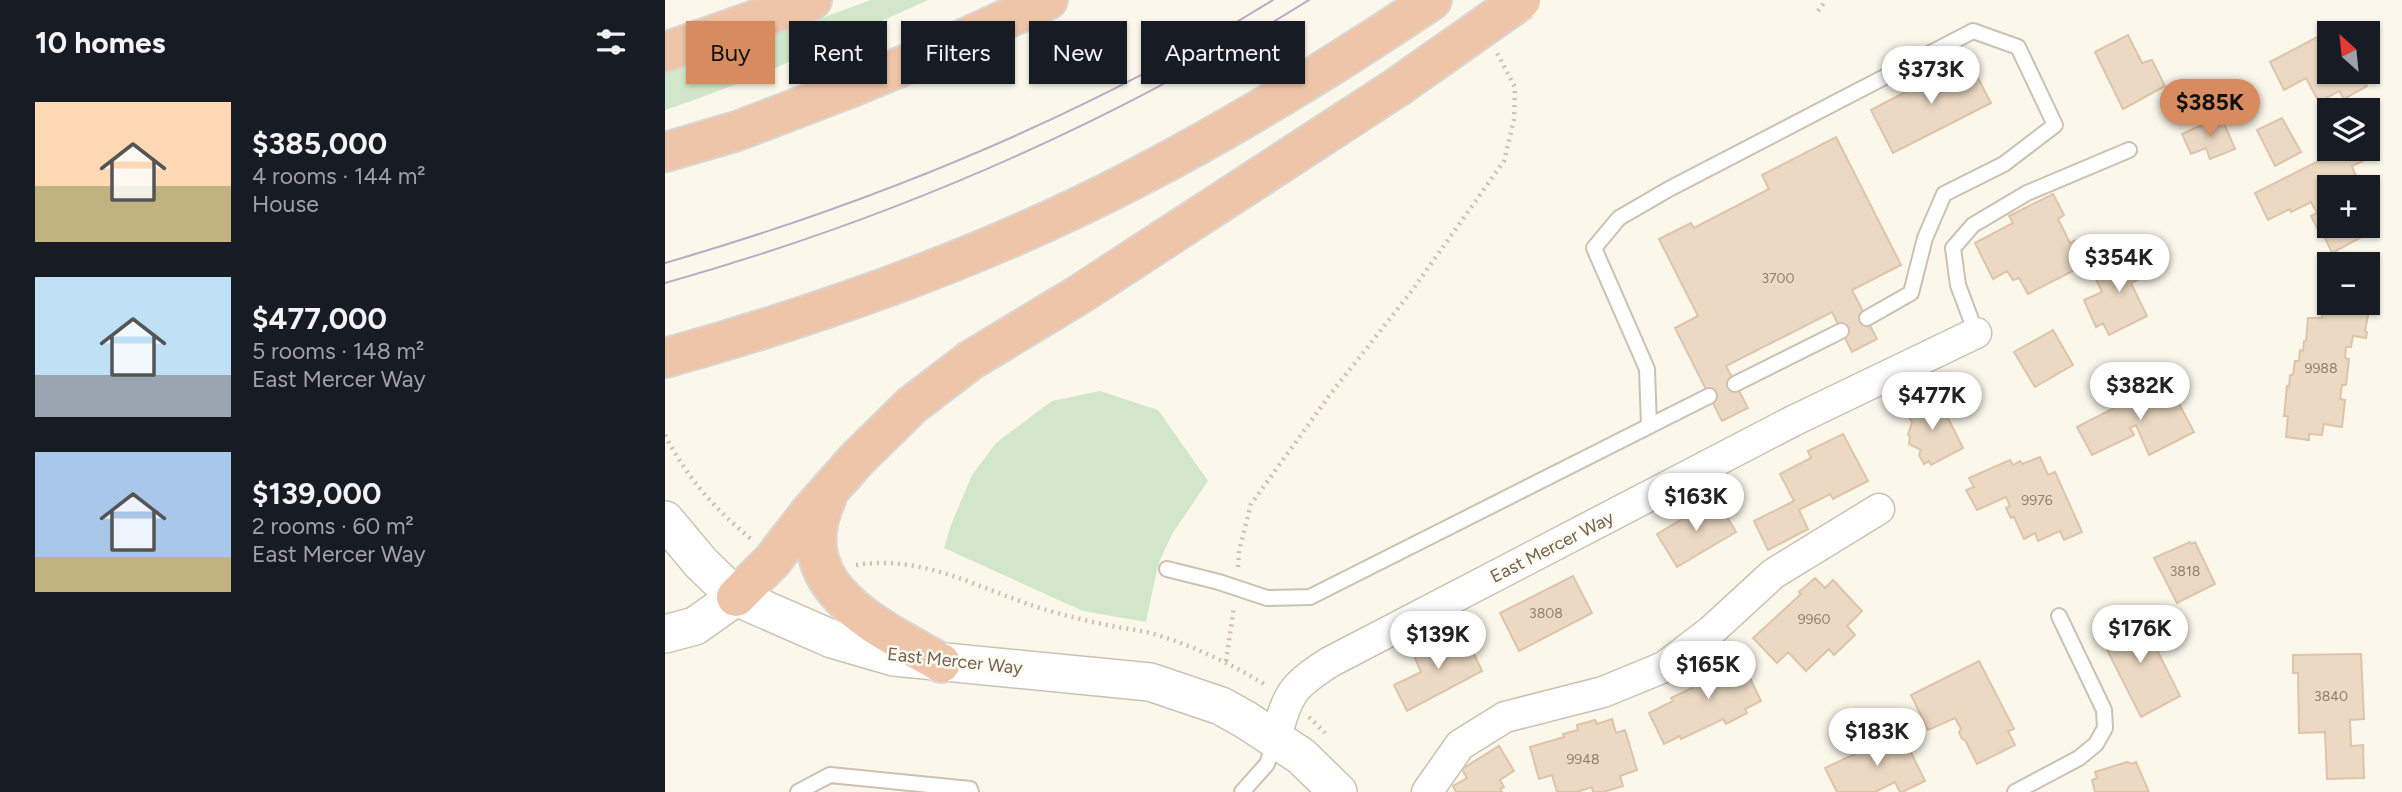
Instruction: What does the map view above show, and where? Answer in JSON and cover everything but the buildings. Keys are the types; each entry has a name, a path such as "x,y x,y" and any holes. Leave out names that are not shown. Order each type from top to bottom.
{"highway":[{"path":"665,52 812,0"},
{"path":"665,152 737,131 848,89 1048,0"},
{"path":"665,358 782,324 1044,223 1215,136 1367,44 1432,0"},
{"path":"736,597 773,560 831,488 912,405 971,360 1108,275 1396,88 1521,0"},
{"path":"831,488 821,509 817,532 819,555 831,586 854,611 941,663"}],"street":[{"name":"East Mercer Way","path":"1275,739 1288,698 1302,680 1330,662 1793,421 1976,333"},
{"path":"1427,792 1459,745 1505,717 1603,692 1664,667 1711,631 1773,574 1879,509"},
{"name":"East Mercer Way","path":"665,520 701,563 736,597 832,639 894,657 1150,682 1221,706 1301,756 1338,792"},
{"path":"665,634 695,626 736,597"}],"lane":[{"path":"1649,426 1647,369 1594,248 1619,218 1669,189 1973,30 2018,47 2055,125 2004,164 1944,194 1925,238 1911,293 1867,318"},
{"path":"1976,333 1958,285 1952,248 1973,225 2027,193 2129,150"},
{"path":"1735,384 1841,331"},
{"path":"1167,569 1267,598 1310,597 1709,396"},
{"path":"2015,792 2079,758 2096,744 2105,728 2104,710 2059,616"},
{"path":"1243,792 1267,764 1275,739"},
{"path":"798,792 831,775 970,789 971,792"}],"path":[{"path":"1818,11 1826,0"},
{"path":"1226,661 1239,551 1251,504 1332,392 1411,292 1504,160 1514,120 1515,87 1496,51"},
{"path":"665,435 682,468 719,512 757,545"},
{"path":"849,566 900,562 946,573 1048,611 1153,634 1226,661 1288,698"}],"green space":[{"path":"871,0 928,0 881,21 814,21"},
{"path":"789,30 789,62 775,68 775,34"},
{"path":"686,63 686,84 735,84 665,110 665,70"},
{"path":"1100,391 1158,410 1208,481 1172,534 1158,565 1146,622 1083,611 944,548 972,475 996,443 1052,401"}],"tram line":[{"path":"665,263 823,212 978,152 1128,82 1273,0"},
{"path":"665,283 750,258 833,229 997,164 1156,88 1309,0"}]}
